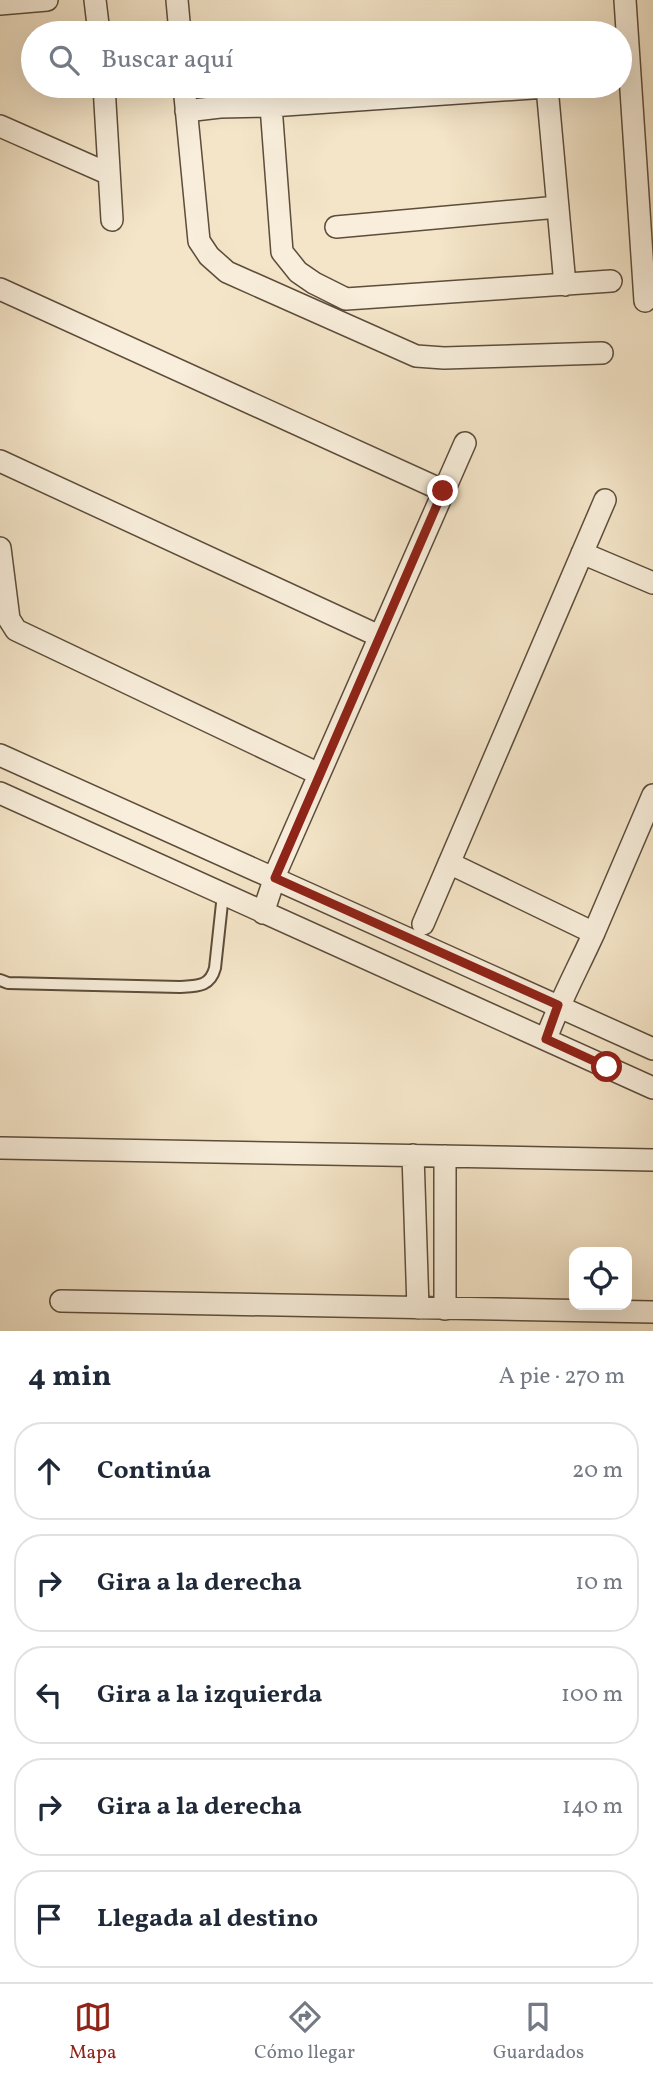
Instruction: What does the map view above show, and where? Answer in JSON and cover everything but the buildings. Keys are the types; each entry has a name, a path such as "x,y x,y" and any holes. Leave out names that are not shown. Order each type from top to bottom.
{"street":[{"path":"0,4 47,0"},
{"path":"96,0 98,21"},
{"path":"177,0 179,21"},
{"path":"625,0 626,21"},
{"path":"105,98 112,220"},
{"path":"185,98 199,242 209,256 227,272 416,356 444,358 602,353"},
{"path":"186,111 387,98"},
{"path":"548,98 565,285"},
{"path":"631,98 645,302"},
{"path":"271,106 282,252 298,272 314,283 346,299 611,281"},
{"path":"0,126 109,174"},
{"path":"336,227 558,208"},
{"path":"0,289 443,491"},
{"path":"262,914 319,774 465,443"},
{"path":"0,461 379,636"},
{"path":"423,924 605,500"},
{"path":"0,548 9,619 16,630 319,774"},
{"path":"582,553 653,583"},
{"path":"0,755 653,1049"},
{"path":"0,793 262,914 653,1088"},
{"path":"546,1039 558,1005 594,933 653,795"},
{"path":"449,863 594,933"},
{"path":"1,1148 653,1160"},
{"path":"413,1155 418,1308"},
{"path":"445,1156 445,1309"},
{"path":"61,1301 653,1312"}],"lane":[{"path":"0,980 8,983 180,987 205,984 212,978 215,968 223,894"}],"route":[{"path":"443,491 275,878 558,1005 546,1039 607,1067"}]}
